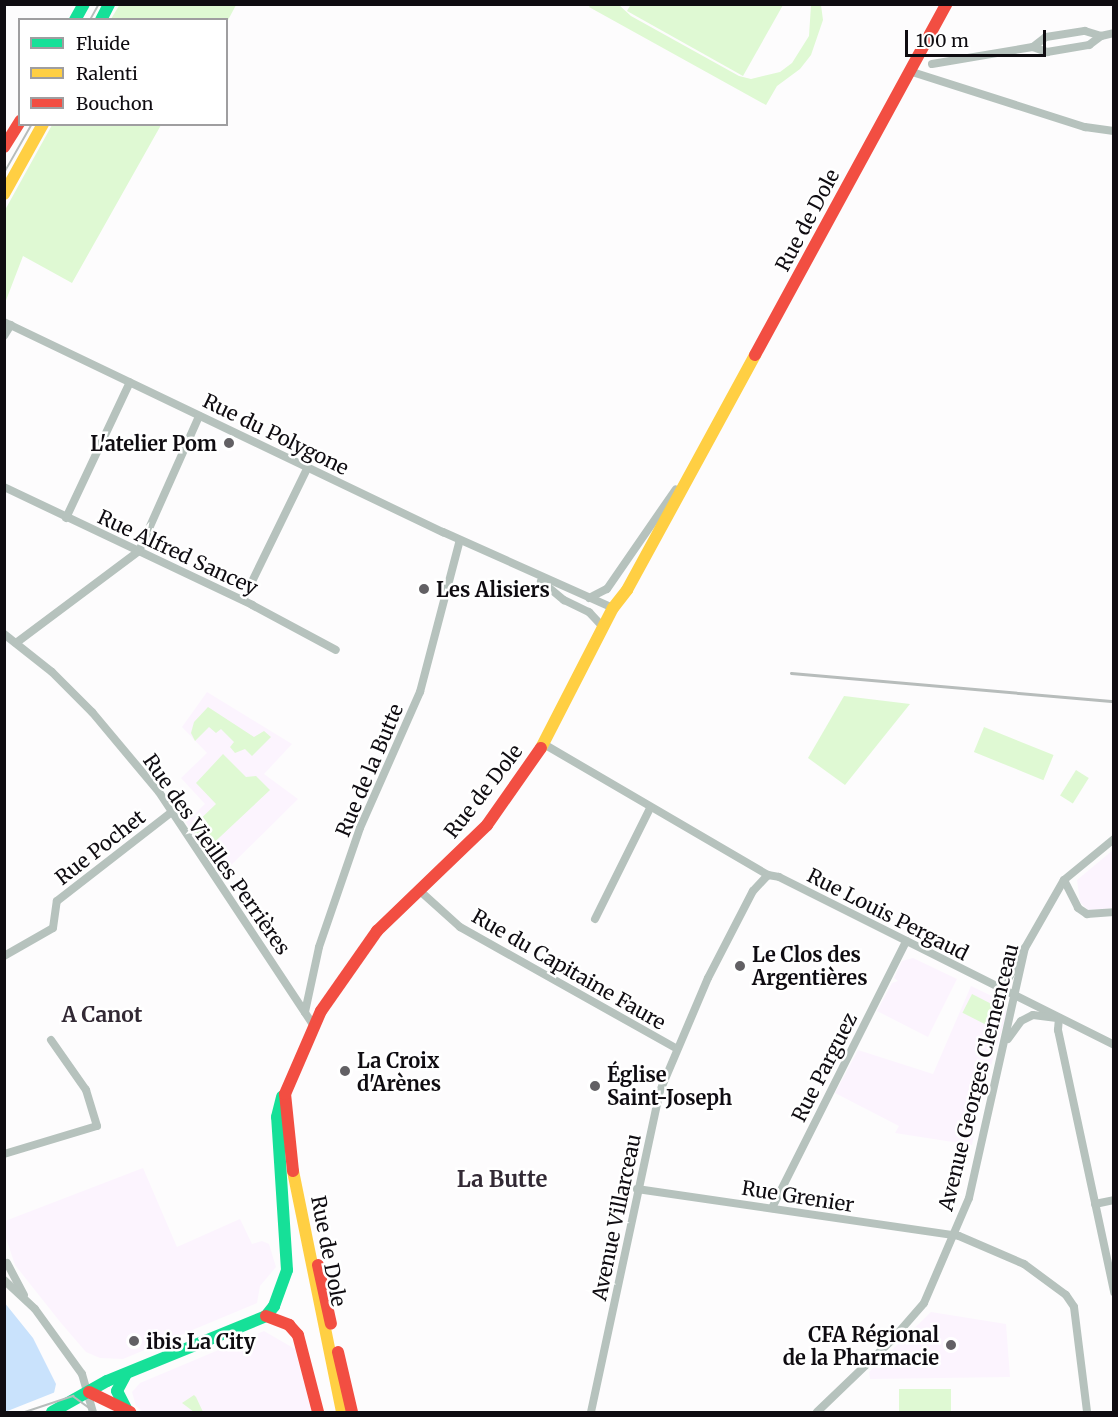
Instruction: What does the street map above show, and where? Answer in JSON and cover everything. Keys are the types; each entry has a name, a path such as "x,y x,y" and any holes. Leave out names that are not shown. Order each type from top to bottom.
{"main road":[{"path":"76,18 84,4"},
{"path":"102,18 110,4"},
{"name":"Rue de Dole","path":"342,1413 294,1180 285,1094 298,1062 314,1026 366,946 487,825 535,759 613,608 627,590 946,4"},
{"path":"4,147 18,123"},
{"path":"4,194 42,126"},
{"name":"Rue de Dole","path":"298,1062 293,1086 295,1135 325,1297 352,1413"},
{"path":"52,1413 126,1374 266,1316 286,1279 276,1117 285,1094"},
{"path":"266,1316 289,1325 298,1335 318,1413"},
{"path":"126,1374 117,1391 128,1411"},
{"path":"90,1392 128,1411"}],"street":[{"path":"932,64 1033,47 1046,37 1075,32 1101,36 1113,33"},
{"path":"1033,47 1047,52 1089,45 1101,36"},
{"path":"909,71 1085,127 1113,131"},
{"path":"4,336 8,324"},
{"name":"Rue du Polygone","path":"8,324 459,540 613,608"},
{"path":"66,518 130,382"},
{"path":"16,643 139,551 198,416"},
{"name":"Rue de Dole","path":"588,598 607,589 701,455"},
{"path":"243,600 308,467"},
{"name":"Rue Alfred Sancey","path":"4,487 243,600 336,650"},
{"name":"Rue de la Butte","path":"305,1012 319,947 360,828 420,692 459,540"},
{"name":"Rue du Polygone","path":"534,575 564,600 589,612 603,627"},
{"name":"Rue des Vieilles Perrières","path":"4,634 92,712 173,811 314,1026"},
{"name":"Rue Louis Pergaud","path":"542,743 768,875 779,877 1113,1045"},
{"path":"595,919 650,808"},
{"name":"Rue Pochet","path":"4,956 53,928 57,901 173,811"},
{"name":"Avenue Georges Clemenceau","path":"817,1413 914,1318 969,1198 1025,948 1064,880 1113,839"},
{"name":"Avenue Villarceau","path":"591,1413 637,1189 660,1091 676,1048 753,891 768,875"},
{"path":"1064,880 1078,908 1087,914 1113,912"},
{"name":"Rue du Capitaine Faure","path":"420,891 460,927 676,1048"},
{"name":"Rue Parguez","path":"772,1208 906,941"},
{"path":"1002,991 1025,948"},
{"path":"1005,1044 1021,1020 1040,1014 1059,1018 1113,1292"},
{"path":"4,1154 97,1126 86,1090 51,1040"},
{"name":"Rue Grenier","path":"637,1189 954,1235 1024,1264 1047,1280 1071,1302 1077,1330 1087,1413"},
{"path":"1095,1204 1113,1200"},
{"path":"5,1262 26,1298 57,1337 90,1392 93,1413"},
{"path":"4,1281 26,1298"}],"shaded area":[{"path":"207,692 292,744 264,774 298,799 220,876 186,822 205,804 181,778 207,753 182,727"},
{"path":"1113,850 1113,908 1088,910 1080,902 1077,880"},
{"path":"913,958 957,979 928,1037 877,1011 892,983 898,981 894,978 902,961"},
{"path":"971,986 1002,1001 1007,1012 981,1099 972,1145 895,1133 899,1126 835,1093 858,1050 933,1074"},
{"path":"143,1168 177,1247 240,1219 252,1244 262,1241 269,1244 276,1267 260,1286 257,1303 123,1359 100,1358 86,1352 15,1265 5,1235 5,1221"},
{"name":"CFA Régional de la Pharmacie","path":"931,1312 1006,1324 1010,1377 870,1379 869,1372"},
{"path":"264,1331 295,1349 312,1412 143,1412 136,1406 132,1392 140,1383"}],"green space":[{"path":"120,4 236,4 228,20 228,18 112,18"},
{"path":"591,4 619,5 631,16 739,76 751,79 780,72 792,63 809,36 811,5 821,5 823,20 811,55 800,69 777,86 766,105 589,7"},
{"path":"631,4 783,5 743,76 627,11"},
{"path":"51,126 160,126 72,283 23,256 5,303 5,210"},
{"path":"844,696 910,704 845,785 808,758"},
{"path":"208,707 254,737 264,731 271,737 252,756 245,749 235,753 230,747 234,742 221,729 216,733 209,727 195,741 191,733 194,722"},
{"path":"984,727 1054,755 1043,780 974,752"},
{"path":"223,754 246,777 256,776 270,790 205,851 191,828 216,804 196,783"},
{"path":"1076,770 1089,778 1073,803 1060,795"},
{"path":"972,994 1001,1009 992,1028 962,1013"},
{"path":"899,1389 951,1389 951,1412 899,1412"},
{"path":"194,1395 203,1412 194,1412 182,1403"}],"water":[{"path":"4,1302 33,1338 56,1384 54,1393 62,1412 5,1412"}],"pier":[{"path":"58,1391 65,1412 5,1412"}],"tram line":[{"path":"91,18 99,4"},
{"path":"4,173 31,126"},
{"path":"25,1412 73,1396 95,1412"}],"railway":[{"path":"791,673 1114,701"}],"traffic: fast":[{"path":"76,18 84,4"},
{"path":"102,18 109,4"},
{"path":"52,1412 107,1381 266,1316 274,1306 287,1270 277,1117 282,1097"},
{"path":"126,1374 117,1391 126,1409"}],"traffic: slow":[{"path":"4,194 42,126"},
{"path":"541,748 613,608 627,590 755,355"},
{"path":"293,1171 342,1412"}],"traffic: jam":[{"path":"755,355 946,4"},
{"path":"4,147 18,124"},
{"path":"293,1171 285,1094 321,1011 377,931 487,825 541,748"},
{"path":"318,1265 331,1324"},
{"path":"266,1316 289,1325 298,1335 318,1412"},
{"path":"338,1352 352,1412"},
{"path":"89,1392 130,1412"}],"place":[{"name":"L'atelier Pom","path":"229,443"},
{"name":"Les Alisiers","path":"424,589"},
{"name":"Le Clos des Argentières","path":"740,966"},
{"name":"La Croix d'Arènes","path":"345,1071"},
{"name":"Église Saint-Joseph","path":"595,1086"},
{"name":"ibis La City","path":"134,1341"},
{"name":"CFA Régional de la Pharmacie","path":"951,1345"}],"district":[{"name":"A Canot","path":"102,1015"},
{"name":"La Butte","path":"502,1180"}]}
